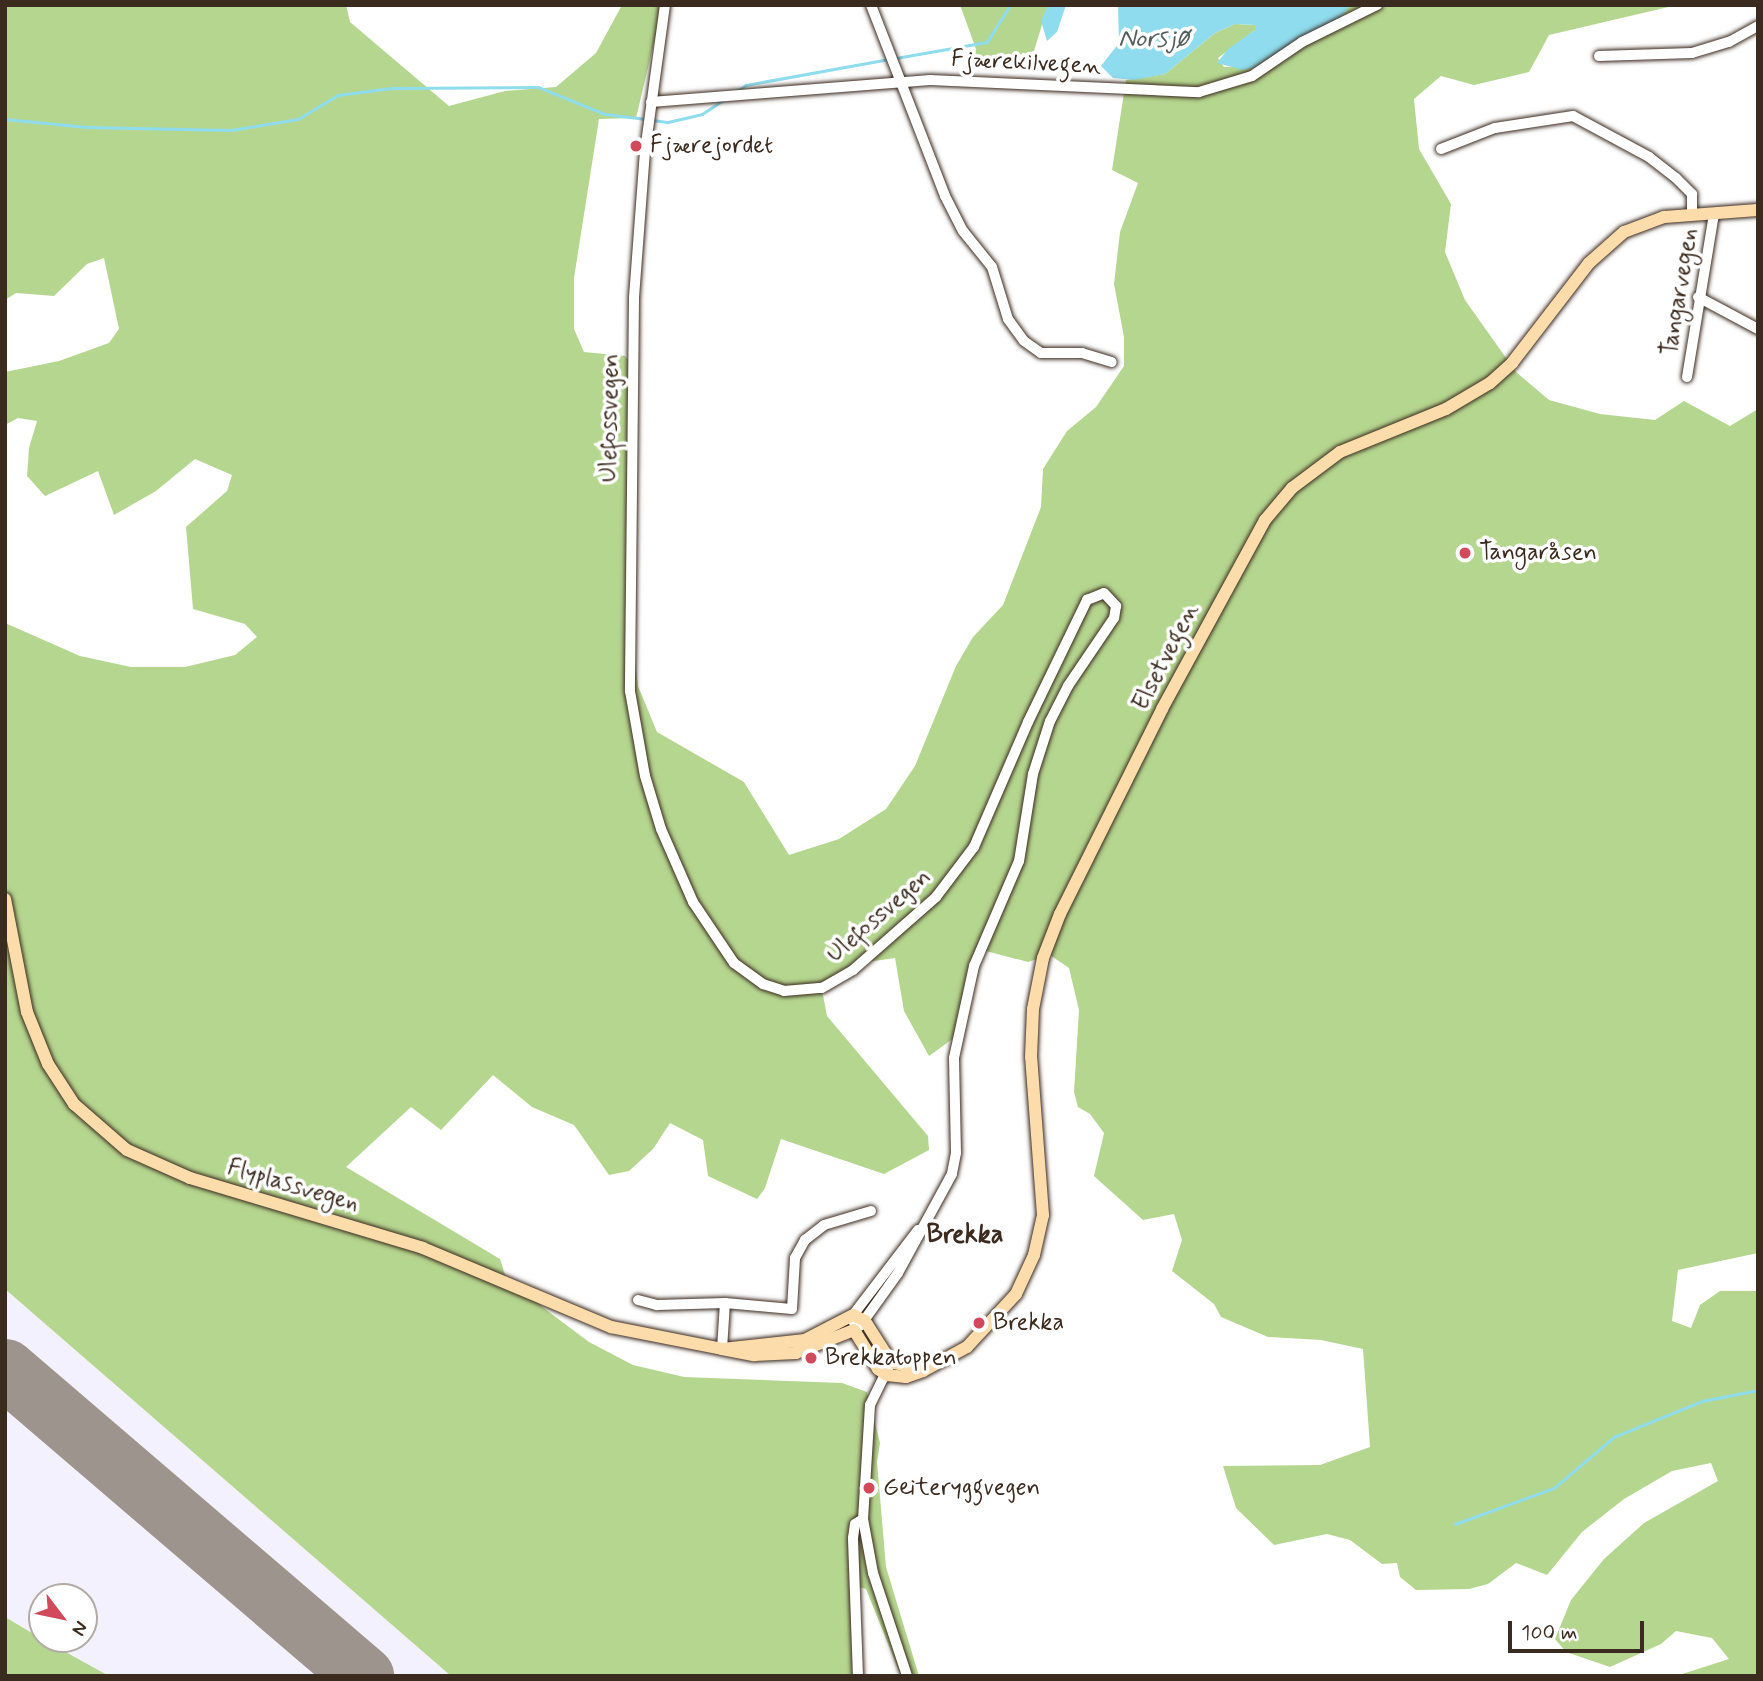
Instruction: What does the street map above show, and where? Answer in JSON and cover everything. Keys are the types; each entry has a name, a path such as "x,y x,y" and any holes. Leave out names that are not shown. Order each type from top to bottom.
{"main road":[{"name":"Elsetvegen","path":"883,1374 906,1377 967,1347 992,1324 1016,1294 1034,1255 1044,1201 1031,1030 1043,958 1122,789 1256,533 1285,495 1322,463 1358,442 1460,403 1490,383 1612,240 1650,220 1758,210"},
{"name":"Flyplassvegen","path":"5,899 27,1012 48,1064 85,1116 127,1150 180,1175 423,1248 611,1326 722,1349 785,1354 824,1345 854,1330"},
{"name":"Flyplassvegen","path":"722,1349 806,1340 859,1318"},
{"path":"859,1318 891,1362"},
{"path":"854,1330 883,1374"},
{"name":"Elsetvegen","path":"891,1362 906,1366 936,1363"}],"street":[{"name":"Ulefossvegen","path":"665,5 651,102 634,298 630,691 643,767 661,829 694,902 734,963 763,984 784,991 822,988 853,970 936,897 974,847 1028,722 1087,600 1104,593 1116,606 1114,618 1059,702 1036,760 1019,861 984,934 966,995 952,1078 954,1165 925,1223 859,1318 854,1330"},
{"path":"871,5 944,196 963,231 992,267 1003,308 1016,330 1041,353 1082,353 1112,362"},
{"name":"Fjærekilvegen","path":"651,102 899,81 1199,92 1252,76 1302,42 1377,5"},
{"path":"1599,56 1692,53 1729,42 1758,26"},
{"path":"1441,149 1495,128 1573,116 1649,157 1676,178 1692,194 1692,215"},
{"name":"Tangarvegen","path":"1687,377 1698,297 1714,214"},
{"path":"1698,297 1758,329"},
{"path":"638,1300 657,1305 725,1303 792,1309 795,1258 805,1240 824,1225 871,1210"},
{"path":"722,1349 725,1303"},
{"path":"891,1362 870,1405 863,1519 873,1573 907,1676"},
{"path":"858,1676 853,1538 855,1524 863,1519"}],"shaded area":[{"path":"5,1289 131,1393 451,1676 40,1676 5,1658"}],"green space":[{"path":"5,5 346,5 350,22 449,106 505,91 556,87 596,53 622,5 663,5 636,118 599,119 574,278 574,329 584,352 625,356 637,370 632,633 638,686 657,732 744,782 789,855 839,839 886,809 915,766 956,666 973,637 1003,605 1041,507 1043,469 1067,431 1096,407 1124,366 1124,337 1114,284 1120,232 1138,183 1112,170 1126,80 1165,74 1215,33 1235,24 1255,25 1255,30 1218,58 1224,67 1255,67 1350,5 1677,5 1549,35 1529,72 1474,85 1441,76 1414,99 1419,149 1451,204 1445,252 1465,300 1516,372 1549,400 1600,414 1655,420 1684,401 1730,426 1758,409 1758,1253 1678,1270 1672,1321 1691,1328 1700,1305 1720,1291 1758,1291 1758,1676 1676,1676 1729,1659 1712,1638 1676,1631 1661,1644 1610,1667 1566,1652 1555,1639 1571,1600 1604,1559 1644,1523 1718,1481 1711,1463 1672,1471 1624,1499 1582,1532 1547,1575 1516,1563 1488,1584 1469,1589 1416,1590 1400,1577 1397,1563 1382,1564 1350,1540 1327,1534 1274,1545 1236,1508 1223,1466 1320,1465 1370,1447 1363,1349 1321,1340 1268,1337 1221,1317 1214,1304 1172,1271 1182,1240 1174,1214 1143,1220 1094,1176 1104,1133 1090,1114 1078,1107 1074,1092 1079,1010 1069,968 1050,955 1028,962 986,951 972,973 954,1038 929,1056 904,1011 895,958 867,962 822,990 827,1016 928,1136 929,1150 884,1174 781,1139 765,1188 757,1199 708,1176 703,1140 670,1123 653,1149 629,1171 609,1175 574,1125 532,1107 493,1075 441,1130 411,1107 346,1167 500,1259 505,1275 545,1309 589,1342 633,1365 684,1377 842,1383 867,1392 880,1443 877,1462 886,1567 919,1676 901,1676 866,1589 851,1585 852,1676 451,1676 5,1289 5,623 80,656 131,667 185,667 235,655 257,637 245,624 193,609 186,527 227,491 232,475 195,459 156,491 114,515 98,471 45,496 27,476 29,448 37,421 18,418 5,425 5,372 59,361 109,343 119,329 104,258 87,264 54,296 16,293 5,300"},
{"path":"960,5 1048,5 1034,51 973,68 976,49"},
{"path":"5,1617 28,1631 28,1653 67,1653 109,1676 5,1676"}],"water":[{"name":"Norsjø","path":"1048,5 1066,5 1057,32 1047,41 1041,21"},
{"name":"Norsjø","path":"1118,5 1350,5 1343,16 1255,67 1243,70 1217,63 1228,49 1255,30 1255,25 1235,24 1215,33 1165,74 1134,80 1113,78 1101,66 1119,43"}],"waterway":[{"path":"896,58 987,42 1010,5"},
{"path":"736,92 746,85 889,59"},
{"path":"5,119 87,127 231,130 298,119 338,95 391,88 538,87 605,114 646,119"},
{"path":"653,120 668,122 702,114 722,101"},
{"path":"1455,1524 1554,1488 1614,1437 1702,1401 1758,1390"}],"runway":[{"path":"5,1369 363,1676"}],"place":[{"name":"Fjærejordet","path":"636,146"},
{"name":"Tangaråsen","path":"1465,553"},
{"name":"Brekka","path":"979,1323"},
{"name":"Brekkatoppen","path":"811,1358"},
{"name":"Geiteryggvegen","path":"869,1488"}],"district":[{"name":"Brekka","path":"965,1236"}]}
